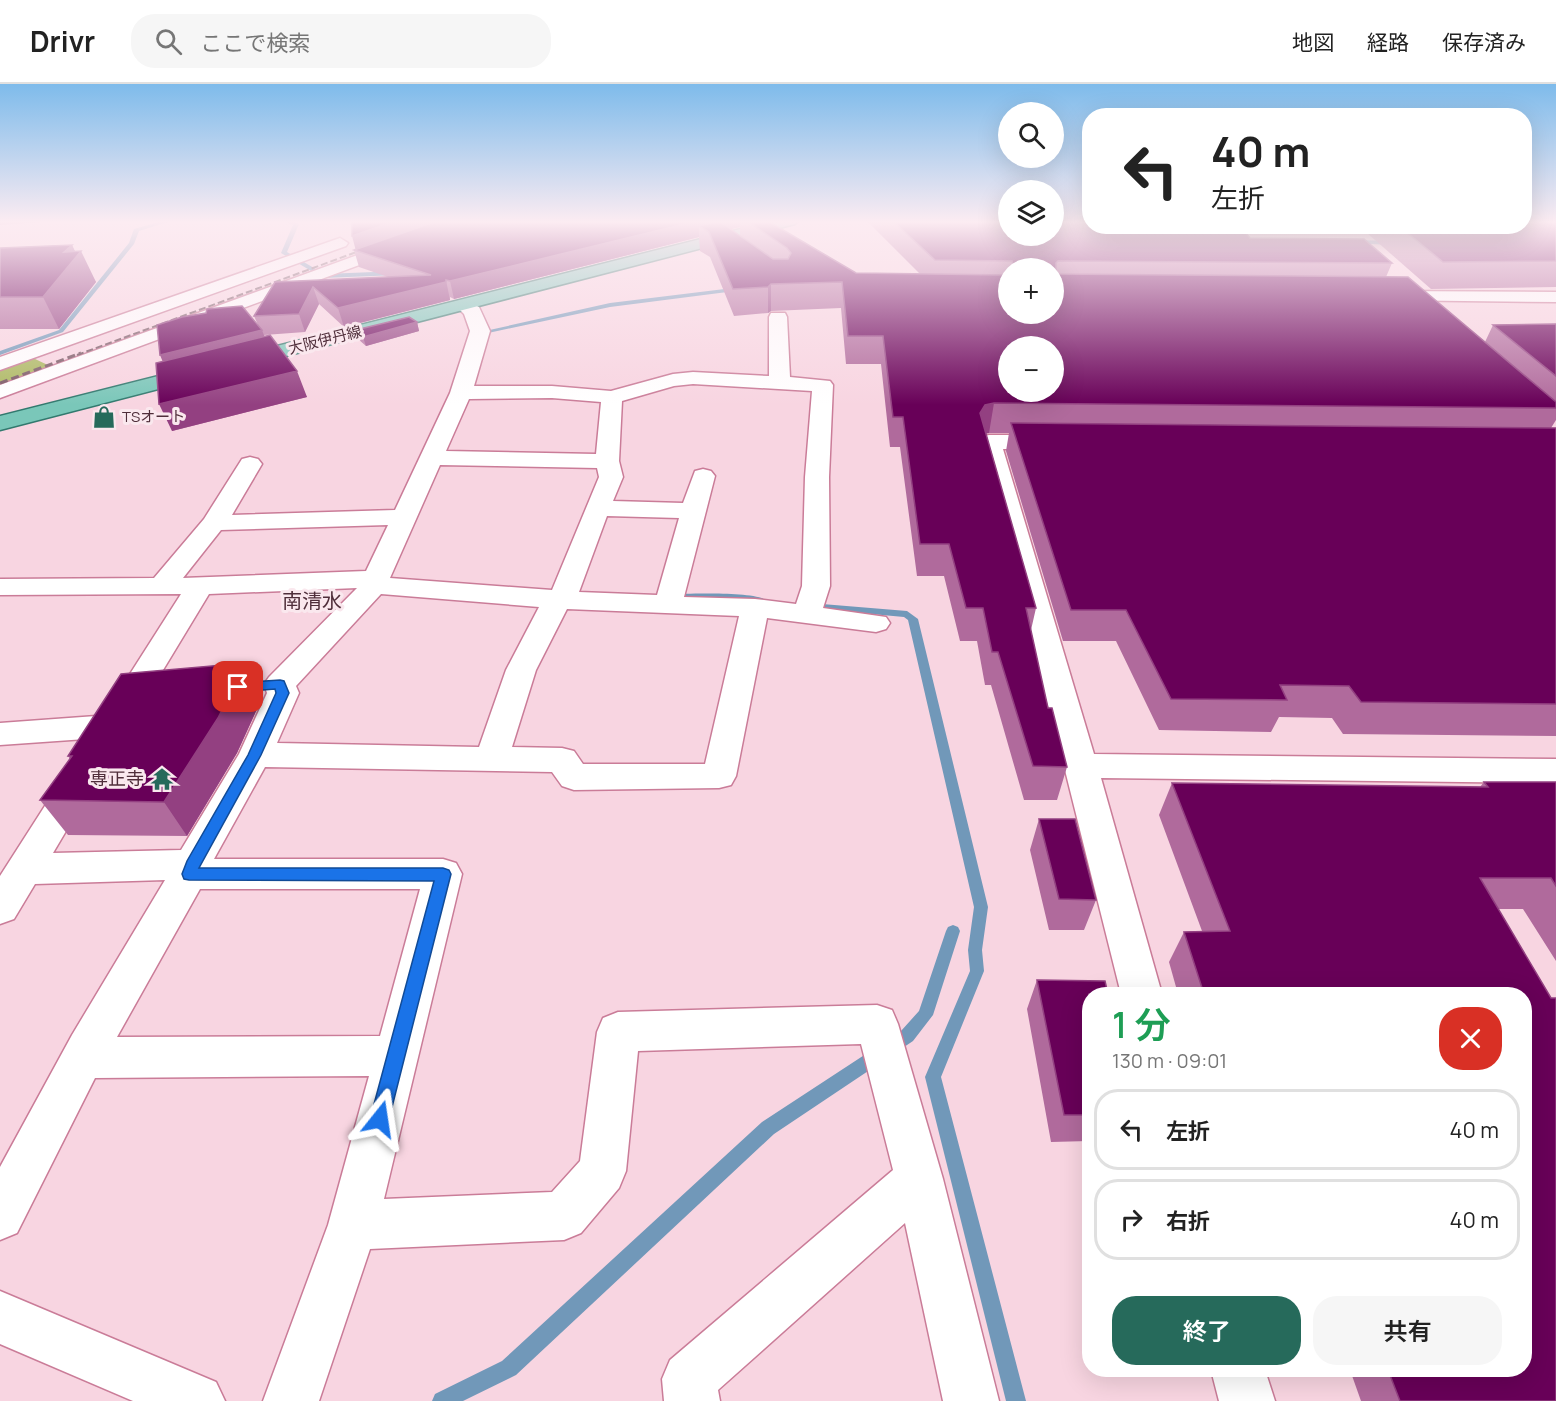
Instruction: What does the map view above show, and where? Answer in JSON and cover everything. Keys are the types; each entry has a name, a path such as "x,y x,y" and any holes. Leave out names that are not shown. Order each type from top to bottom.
{"main road":[{"name":"大阪伊丹線","path":"0,423 553,282"}],"street":[{"path":"0,364 229,282"},
{"path":"0,392 298,282"},
{"path":"1368,296 1556,297"},
{"path":"1403,296 1428,318"},
{"path":"0,1216 83,1058 255,755 283,693 269,685 380,586 404,516 460,393 480,331 472,311 464,305"},
{"path":"778,317 780,383"},
{"path":"460,393 552,392 612,397 673,380 693,378 823,386 818,477 816,586 809,608"},
{"path":"492,757 521,670 563,595 611,477 607,461 612,397"},
{"path":"1084,443 989,442 1082,766 1139,987"},
{"path":"432,458 607,461"},
{"path":"162,586 214,523 250,464"},
{"path":"670,599 703,476"},
{"path":"597,508 694,511"},
{"path":"214,523 404,516"},
{"path":"0,587 162,586 197,590 380,586 670,599 755,608 809,608 876,624"},
{"path":"0,908 197,590"},
{"path":"255,755 492,757 562,760 574,777 718,776 755,608"},
{"path":"133,695 166,692"},
{"path":"0,734 114,726"},
{"path":"1082,766 1556,771"},
{"path":"24,869 443,874 352,1225 291,1401"},
{"path":"352,1225 564,1216 602,1171 618,1032 877,1024 919,1179 971,1401"},
{"path":"83,1058 396,1056"},
{"path":"692,1401 689,1379 919,1179"},
{"path":"0,1317 197,1401"},
{"path":"1240,1377 1247,1401"}],"green space":[{"path":"33,358 52,367 0,385 0,370"}],"building":[{"path":"0,282 55,282 43,297 0,297"},
{"path":"275,282 444,282 338,308 313,287 299,314 254,316"},
{"path":"730,282 826,282 771,284 768,287 733,289"},
{"path":"842,282 998,282 998,324 1064,324 1064,282 1414,282 1556,402 1556,408 994,403 985,405 980,413 1036,608 1026,608 1048,708 1052,708 1067,767 1033,766 998,652 992,652 983,608 966,608 949,544 920,544 903,417 893,417 883,336 848,336"},
{"path":"242,306 262,330 160,355 157,325 182,317 206,313 207,309"},
{"path":"409,317 417,322 363,337 356,330"},
{"path":"1556,324 1556,376 1493,325"},
{"path":"270,335 297,371 159,404 156,363"},
{"path":"1011,423 1556,428 1556,704 1361,702 1349,686 1280,685 1287,700 1171,699 1126,610 1071,610"},
{"path":"245,663 218,718 164,802 40,800 72,756 68,756 121,674"},
{"path":"1484,782 1556,782 1556,886 1551,878 1480,878 1551,998 1556,998 1556,1401 1400,1401 1391,1377 1532,1377 1532,987 1202,987 1184,932 1230,931 1172,783 1488,787"},
{"path":"1039,819 1075,819 1096,900 1059,899"},
{"path":"1037,980 1105,981 1106,987 1082,987 1082,1115 1064,1115"}],"waterway":[{"path":"0,353 61,331 100,282"},
{"path":"488,331 610,305 741,289"},
{"path":"670,597 738,598 763,601"},
{"path":"810,606 907,614 913,619 981,907 975,950 977,971 933,1077 1016,1401"},
{"path":"442,1401 509,1368 768,1128 907,1036 925,1015 953,931"}],"railway":[{"path":"77,355 274,282"},
{"path":"0,383 81,353"}],"place":[{"name":"TSオート","path":"104,417"},
{"name":"専正寺","path":"162,779"}],"district":[{"name":"南清水","path":"312,601"}],"route":[{"path":"238,687 280,684 283,693 255,755 189,874 443,874 380,1119"}]}
